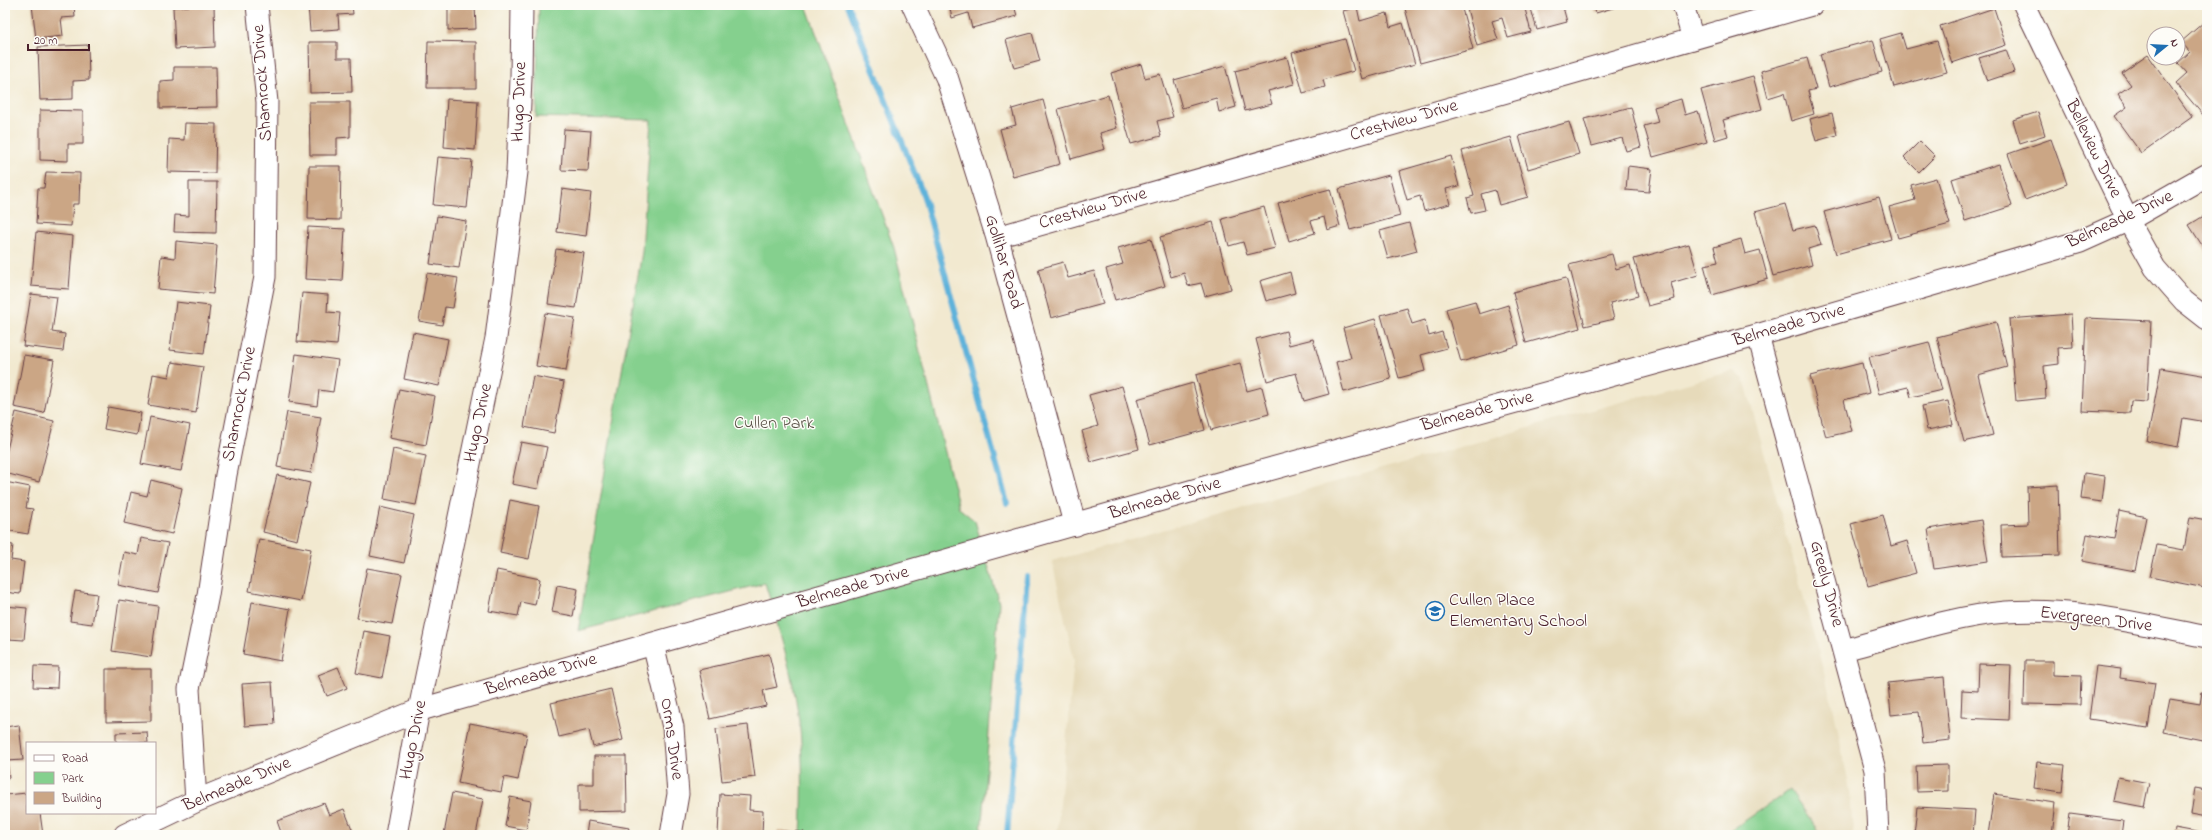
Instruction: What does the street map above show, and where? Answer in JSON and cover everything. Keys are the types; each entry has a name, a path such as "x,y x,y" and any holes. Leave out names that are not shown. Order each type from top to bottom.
{"street":[{"name":"Shamrock Drive","path":"196,801 189,689 208,595 226,475 265,277 267,102 257,5"},
{"name":"Hugo Drive","path":"396,835 419,710 496,338 517,172 522,78 522,5"},
{"name":"Gollihar Road","path":"913,5 947,78 997,237 1075,525"},
{"path":"1683,5 1693,39"},
{"name":"Crestview Drive","path":"997,237 1812,5"},
{"name":"Belleview Drive","path":"2024,5 2128,220 2155,268 2184,302 2207,319"},
{"name":"Belmeade Drive","path":"125,835 196,801 419,710 1234,479 1758,335 2079,242 2128,220 2207,175"},
{"name":"Greely Drive","path":"1758,335 1844,650 1875,770 1878,835"},
{"name":"Evergreen Drive","path":"1844,650 1959,620 2006,612 2044,611 2104,617 2207,637"},
{"name":"Orms Drive","path":"653,644 673,727 678,794 671,835"}],"shaded area":[{"name":"Cullen Place Elementary School","path":"1732,371 1744,379 1833,706 1850,791 1853,835 1057,835 1074,660 1052,561"}],"green space":[{"name":"Cullen Park","path":"539,5 806,5 894,248 959,508 975,521 999,603 981,835 801,835 802,768 799,718 786,656 765,583 578,631 642,252 651,120 536,117"},
{"path":"1790,790 1821,835 1724,835"}],"building":[{"path":"32,5 74,5 75,17 61,18 63,36 36,39"},
{"path":"214,5 215,47 175,49 173,7"},
{"path":"308,5 352,5 353,14 338,15 339,29 310,31"},
{"path":"448,5 475,5 476,29 448,30"},
{"path":"949,5 1014,5 1017,16 972,28 968,13 952,18"},
{"path":"1404,5 1461,5 1473,49 1420,63"},
{"path":"1466,5 1524,5 1531,32 1508,38 1502,18 1492,21 1498,40 1477,46"},
{"path":"1530,5 1569,5 1563,7 1567,22 1537,30"},
{"path":"1593,5 1623,5 1596,13"},
{"path":"1357,7 1360,21 1387,13 1390,27 1403,23 1415,64 1362,79 1343,11"},
{"path":"1994,8 2006,45 1952,63 1940,26"},
{"path":"2204,22 2207,25 2207,112 2203,115 2176,83 2187,73 2181,66 2186,66 2186,56 2190,52 2186,48 2186,38"},
{"path":"1032,33 1040,61 1014,68 1006,40"},
{"path":"1901,33 1906,49 1937,41 1947,72 1894,87 1880,39"},
{"path":"1345,39 1354,71 1323,80 1325,87 1303,93 1292,53"},
{"path":"1873,40 1882,72 1829,87 1820,54"},
{"path":"428,41 476,42 476,88 427,88"},
{"path":"309,42 337,42 337,58 351,58 352,92 310,93"},
{"path":"88,45 89,80 73,81 73,99 40,100 38,47"},
{"path":"2006,50 2014,72 1987,81 1979,58"},
{"path":"2146,56 2146,66 2156,66 2192,117 2141,153 2114,116 2127,107 2118,94 2131,85 2122,73"},
{"path":"1287,57 1294,84 1268,91 1272,104 1245,111 1235,71"},
{"path":"1807,58 1816,89 1808,91 1814,114 1791,121 1784,93 1768,98 1761,71"},
{"path":"1141,64 1145,78 1160,74 1173,117 1157,121 1161,136 1131,144 1111,73"},
{"path":"1225,66 1236,107 1219,112 1216,98 1182,108 1174,80"},
{"path":"174,67 216,67 217,107 160,108 160,81 174,80"},
{"path":"1753,76 1762,109 1723,120 1728,136 1715,140 1701,90"},
{"path":"1108,95 1117,128 1100,133 1105,149 1071,159 1058,109"},
{"path":"447,99 478,101 475,150 444,147"},
{"path":"1681,99 1685,115 1698,111 1707,142 1653,157 1644,126 1658,122 1654,107"},
{"path":"1043,100 1060,164 1013,177 1000,129 1016,125 1012,109"},
{"path":"309,102 350,102 350,137 337,138 337,155 310,155"},
{"path":"1631,107 1641,147 1626,151 1622,138 1592,146 1584,119"},
{"path":"40,110 83,111 83,144 68,144 68,161 40,160"},
{"path":"2038,112 2045,135 2020,143 2013,120"},
{"path":"1832,113 1837,135 1816,141 1810,119"},
{"path":"1569,122 1579,154 1528,169 1519,136"},
{"path":"185,123 216,124 215,173 168,172 169,139 184,140"},
{"path":"564,129 591,131 588,171 561,170"},
{"path":"1511,137 1528,197 1499,205 1495,190 1481,194 1485,210 1471,213 1467,198 1474,196 1462,151"},
{"path":"2051,139 2067,184 2025,200 2008,154"},
{"path":"1920,141 1935,156 1919,172 1904,157"},
{"path":"1451,156 1459,186 1446,189 1450,204 1424,211 1420,196 1407,200 1399,171"},
{"path":"438,157 472,160 467,208 433,205"},
{"path":"1999,164 2012,206 1965,221 1952,179"},
{"path":"309,166 341,166 340,220 308,219"},
{"path":"1628,166 1652,169 1649,192 1626,190"},
{"path":"46,172 80,173 79,204 73,204 71,226 36,224 38,188 44,188"},
{"path":"1389,175 1400,216 1350,230 1339,189"},
{"path":"1936,178 1950,224 1898,238 1889,207 1915,200 1911,185"},
{"path":"189,182 217,182 216,233 174,232 175,215 189,216"},
{"path":"562,189 591,193 586,236 557,232"},
{"path":"1330,189 1340,226 1327,230 1324,217 1311,221 1315,233 1289,241 1278,203"},
{"path":"1879,197 1891,239 1836,254 1824,212"},
{"path":"1785,204 1793,230 1815,225 1821,245 1808,249 1812,265 1773,276 1755,212"},
{"path":"1264,207 1275,248 1247,255 1243,242 1229,246 1222,219"},
{"path":"2207,214 2207,253 2189,225"},
{"path":"437,216 466,221 459,268 430,264"},
{"path":"1213,222 1231,289 1205,296 1201,283 1188,286 1184,273 1171,277 1160,237"},
{"path":"1409,223 1417,251 1388,259 1380,231"},
{"path":"308,227 345,229 342,281 305,279"},
{"path":"36,232 73,236 69,289 31,286"},
{"path":"1151,239 1165,286 1115,300 1106,269 1123,264 1118,248"},
{"path":"1741,239 1745,254 1760,250 1768,279 1712,295 1704,265 1718,262 1714,247"},
{"path":"176,241 217,245 213,294 158,289 161,256 175,258"},
{"path":"1689,244 1698,275 1671,283 1675,299 1648,306 1634,259"},
{"path":"556,249 584,253 576,308 548,304"},
{"path":"1612,254 1616,269 1630,265 1638,296 1610,303 1614,319 1585,326 1569,265"},
{"path":"1063,262 1068,278 1094,271 1103,304 1051,318 1038,269"},
{"path":"1290,272 1295,293 1266,301 1260,281"},
{"path":"427,273 458,278 453,308 445,307 442,325 419,321"},
{"path":"1566,278 1580,328 1526,343 1513,292"},
{"path":"302,293 328,295 327,312 340,313 337,345 297,342"},
{"path":"31,294 57,297 52,332 65,334 63,351 23,346"},
{"path":"1475,301 1479,314 1508,305 1519,345 1461,362 1446,309"},
{"path":"176,302 210,306 204,354 170,350"},
{"path":"1407,308 1412,324 1425,320 1429,336 1442,332 1447,348 1421,355 1425,371 1399,378 1381,315"},
{"path":"545,313 575,318 566,371 536,366"},
{"path":"2071,314 2073,347 2058,348 2059,364 2044,366 2046,398 2016,401 2009,319"},
{"path":"2086,318 2151,321 2147,402 2131,401 2130,413 2082,411"},
{"path":"1375,319 1391,379 1344,392 1336,362 1351,358 1343,328"},
{"path":"1996,322 2007,367 1978,375 1993,435 1964,442 1937,337"},
{"path":"1286,331 1289,345 1313,339 1329,394 1304,401 1296,373 1267,381 1256,339"},
{"path":"413,332 448,339 439,386 404,379"},
{"path":"1929,342 1942,390 1911,397 1908,387 1879,394 1869,357"},
{"path":"296,354 338,360 333,392 319,390 317,406 289,402"},
{"path":"24,355 54,360 44,413 14,407"},
{"path":"172,362 203,367 196,413 148,405 153,374 169,377"},
{"path":"1240,363 1247,391 1262,387 1269,414 1211,430 1196,375"},
{"path":"1862,363 1869,393 1844,400 1852,431 1826,437 1810,376"},
{"path":"2161,368 2207,376 2207,422 2183,418 2178,447 2147,441"},
{"path":"533,376 564,382 554,433 524,427"},
{"path":"1193,383 1205,430 1150,445 1137,399"},
{"path":"1122,386 1139,449 1091,462 1082,431 1098,426 1089,395"},
{"path":"399,389 435,396 426,445 389,438"},
{"path":"1948,401 1953,425 1927,430 1922,406"},
{"path":"108,407 141,413 137,435 104,429"},
{"path":"16,412 54,421 39,482 5,473 5,458"},
{"path":"287,412 321,417 311,473 277,467"},
{"path":"150,417 190,425 181,471 141,464"},
{"path":"521,442 547,447 538,489 512,484"},
{"path":"393,449 426,456 416,505 384,499"},
{"path":"2084,473 2105,476 2102,502 2081,499"},
{"path":"277,475 310,483 297,540 263,532"},
{"path":"151,480 182,488 172,534 124,523 131,492 147,496"},
{"path":"5,482 30,487 26,508 33,509 28,534 5,530"},
{"path":"2058,485 2060,555 2002,557 2001,525 2028,524 2027,487"},
{"path":"510,500 539,506 529,559 500,553"},
{"path":"380,507 414,515 404,563 370,556"},
{"path":"2119,511 2146,517 2135,571 2082,561 2087,534 2114,539"},
{"path":"1883,515 1891,546 1907,541 1916,573 1868,586 1851,524"},
{"path":"2190,517 2207,520 2205,588 2150,577 2157,545 2184,550"},
{"path":"1981,520 1988,561 1934,569 1928,529"},
{"path":"141,538 168,543 158,593 118,585 124,552 138,555"},
{"path":"259,539 311,549 301,601 249,591"},
{"path":"5,544 13,545 11,560 24,562 20,594 5,592"},
{"path":"367,568 402,574 392,624 357,618"},
{"path":"497,570 540,579 535,605 521,602 518,616 489,611"},
{"path":"557,585 578,589 573,616 552,612"},
{"path":"75,591 97,594 92,624 70,621"},
{"path":"119,600 158,606 151,657 112,651"},
{"path":"252,602 290,609 281,661 243,654"},
{"path":"5,606 27,608 24,640 8,639 7,655 5,655"},
{"path":"364,631 390,636 382,678 356,673"},
{"path":"769,654 777,687 763,690 766,706 710,719 699,670"},
{"path":"2025,661 2053,661 2053,675 2081,676 2080,705 2024,704"},
{"path":"1979,664 2011,665 2009,720 1961,718 1962,690 1978,691"},
{"path":"34,666 58,667 57,688 33,687"},
{"path":"2096,666 2121,669 2120,678 2155,683 2148,728 2089,719"},
{"path":"338,667 347,688 327,696 318,675"},
{"path":"106,669 151,669 151,721 106,722"},
{"path":"1944,677 1950,740 1923,743 1919,712 1891,715 1888,683"},
{"path":"272,682 275,724 245,726 242,684"},
{"path":"611,689 623,740 593,747 589,730 559,737 551,703"},
{"path":"2202,692 2207,693 2207,741 2163,732 2170,699 2200,704"},
{"path":"470,723 527,734 518,780 504,777 501,792 458,783"},
{"path":"19,725 23,760 7,761 9,778 5,779 5,727"},
{"path":"748,725 755,777 722,781 716,729"},
{"path":"147,732 148,742 116,742 116,733"},
{"path":"594,756 626,756 627,811 579,812 579,784 594,784"},
{"path":"2037,762 2065,765 2062,792 2034,788"},
{"path":"1948,765 1948,791 1917,792 1916,766"},
{"path":"2118,777 2149,783 2144,807 2113,801"},
{"path":"2195,788 2207,790 2207,817 2191,814"},
{"path":"26,793 26,814 40,814 43,835 5,835 5,795"},
{"path":"452,793 483,799 476,835 444,834"},
{"path":"720,794 750,796 749,810 763,811 762,835 718,835"},
{"path":"1994,794 2056,803 2052,835 1988,835"},
{"path":"510,797 531,801 526,830 505,826"},
{"path":"324,803 329,815 344,809 354,834 282,835 277,821"},
{"path":"1917,807 1975,810 1973,835 1914,835"},
{"path":"2070,814 2123,821 2121,835 2067,835"},
{"path":"588,821 629,828 627,835 586,835"},
{"path":"2175,828 2207,834 2207,835 2174,835"},
{"path":"778,831 804,832 803,835 777,835"}],"waterway":[{"path":"848,5 924,197 1007,503"},
{"path":"1007,835 1027,577"}],"place":[{"name":"Cullen Place Elementary School","path":"1435,611"}]}
